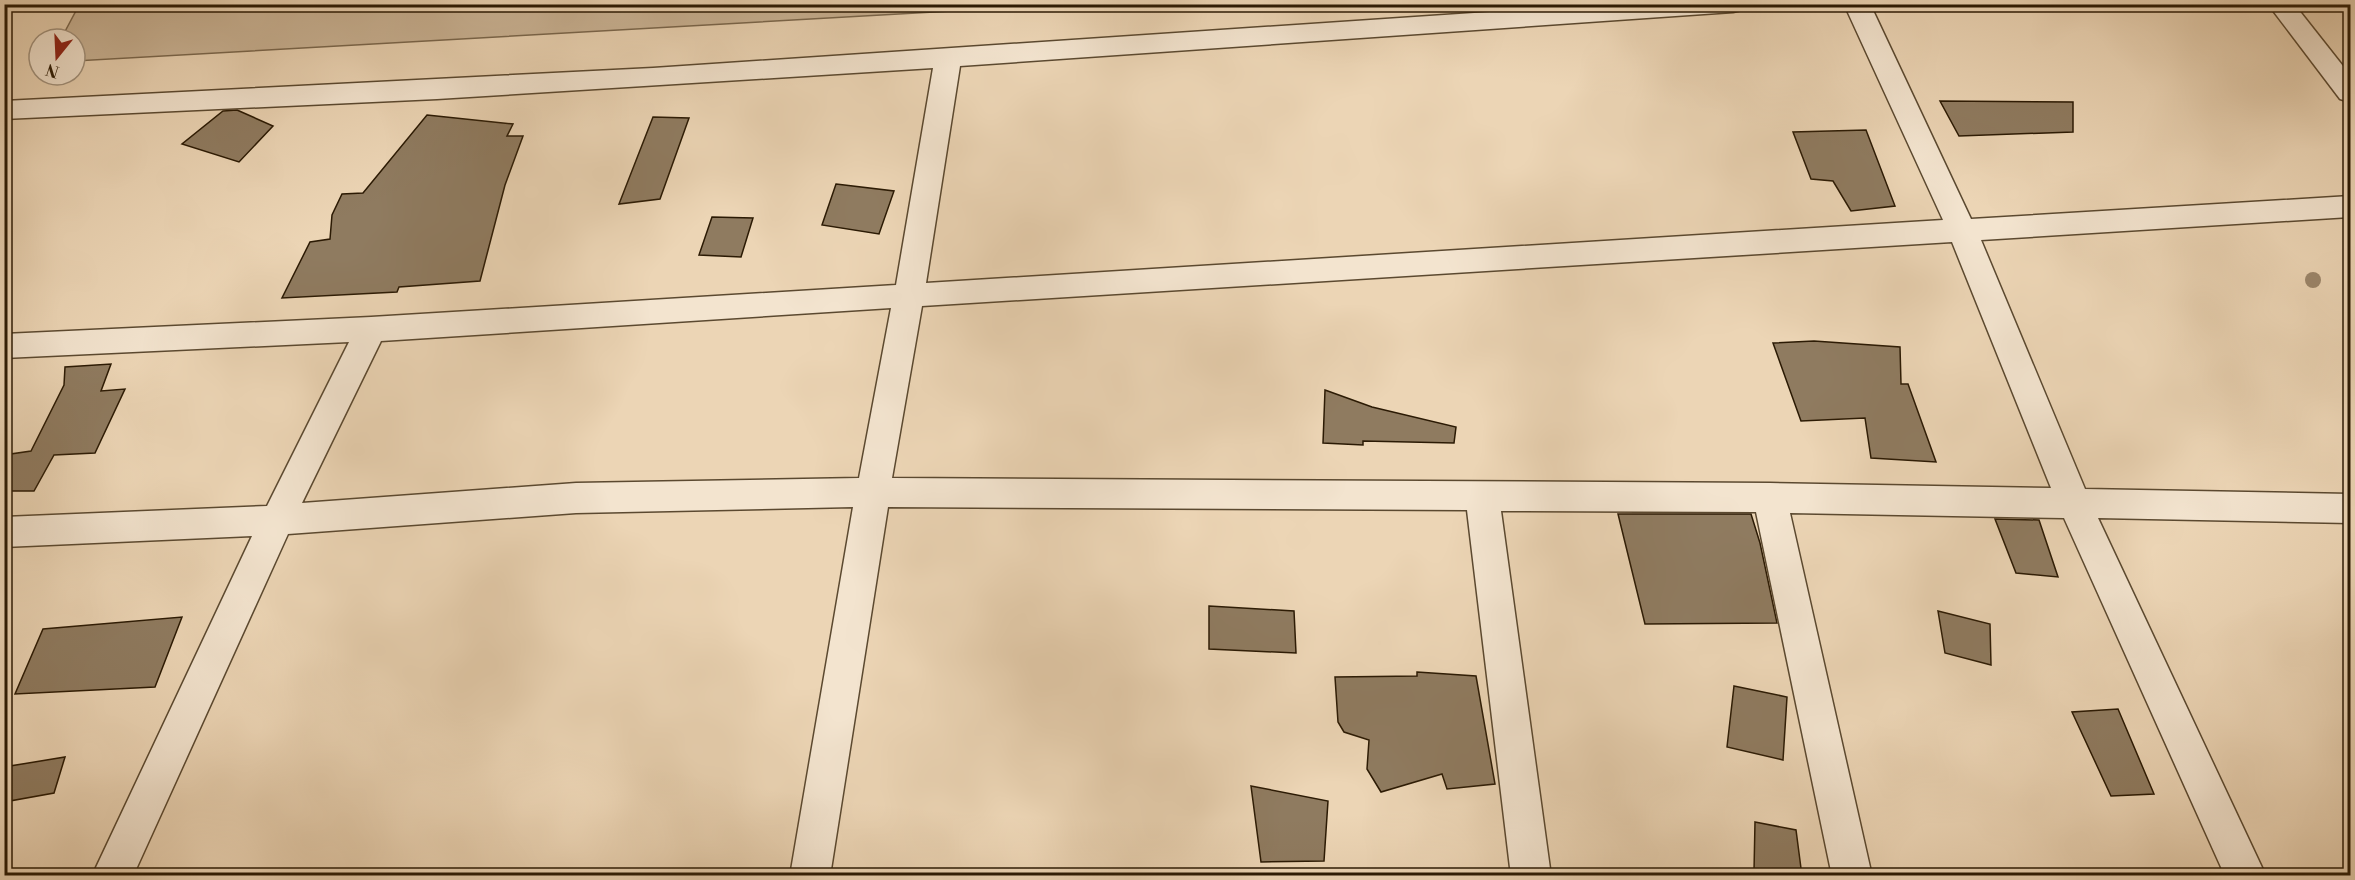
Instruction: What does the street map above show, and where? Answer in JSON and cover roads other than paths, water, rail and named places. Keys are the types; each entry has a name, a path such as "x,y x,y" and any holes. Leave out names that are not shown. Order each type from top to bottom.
{"street":[{"path":"4,110 300,99 948,59 1732,4"},
{"path":"1857,4 1962,230 2074,503 2246,876"},
{"path":"2280,4 2350,93"},
{"path":"810,876 873,492 909,296 948,59"},
{"path":"4,346 371,329 2350,206"},
{"path":"112,876 277,520 371,329"},
{"path":"4,532 277,520 576,498 873,492 1770,498 2350,507"},
{"path":"1482,496 1530,876"},
{"path":"1770,498 1852,876"}]}
